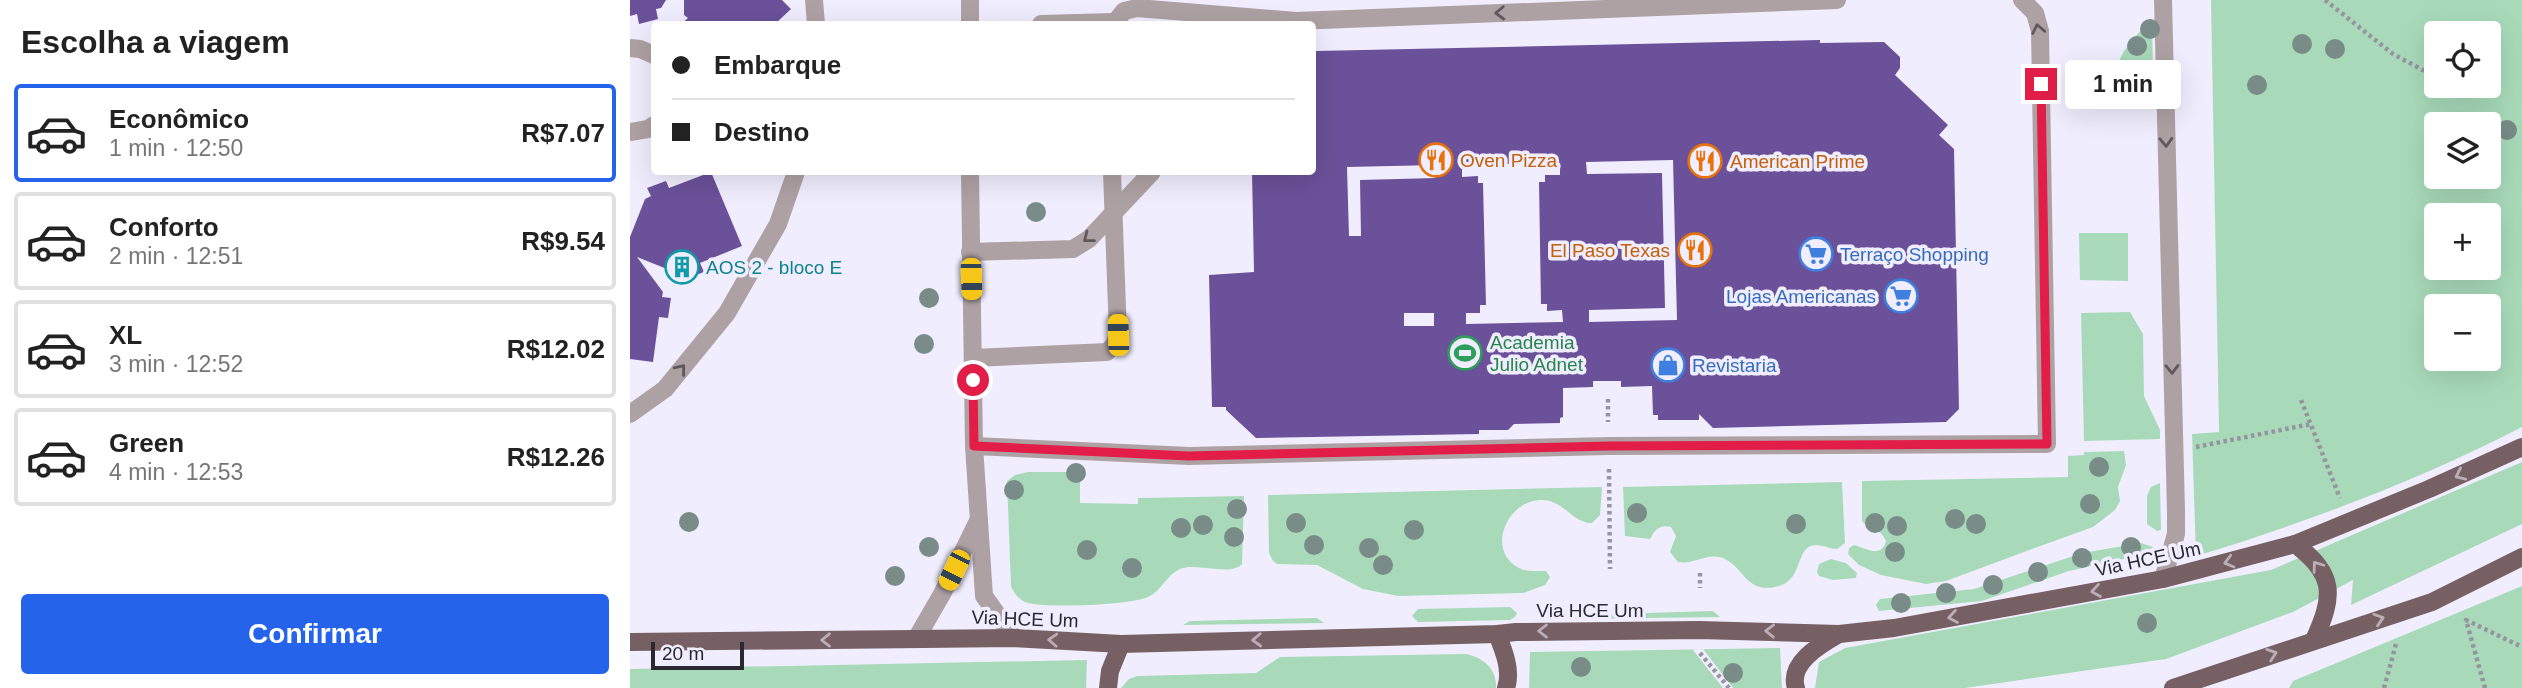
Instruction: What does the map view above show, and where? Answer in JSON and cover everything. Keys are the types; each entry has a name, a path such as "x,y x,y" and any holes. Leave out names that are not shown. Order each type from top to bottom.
{"main road":[{"name":"Via HCE Um","path":"630,642 1014,638 1121,644 1516,632 1839,634 1894,628 2163,579 2295,544 2522,447"},
{"path":"2295,544 2309,555 2322,571 2328,588 2326,613 2314,640"},
{"path":"2173,688 2432,602 2522,557"},
{"path":"1497,634 1505,652 1509,680 1506,688"},
{"path":"1796,688 1793,679 1797,667 1819,646 1839,634"},
{"path":"1108,688 1110,671 1121,644"},
{"path":"2225,688 2230,668"}],"street":[{"path":"814,0 816,21"},
{"path":"970,0 970,21"},
{"path":"1316,21 1838,0"},
{"path":"974,446 1189,456 1609,446 2047,444 2040,32 2035,13 2022,0"},
{"path":"2163,0 2176,511 2176,534 2163,579"},
{"path":"1116,21 1124,11 1137,8 1283,21"},
{"path":"630,48 640,48 651,54"},
{"path":"630,132 651,127"},
{"path":"630,414 665,389 727,313 778,224 795,175"},
{"path":"970,175 974,446 984,596 1014,638"},
{"path":"973,358 1107,352 1114,345 1118,335 1112,175"},
{"path":"970,252 1073,249 1088,239 1149,175"},
{"path":"916,639 978,521"}],"path":[{"path":"2325,0 2393,54 2424,71"},
{"path":"1608,398 1610,569"},
{"path":"2301,400 2340,498"},
{"path":"2192,448 2311,424"},
{"path":"1700,573 1700,588"},
{"path":"2485,688 2466,620 2522,647"},
{"path":"2384,688 2396,644"},
{"path":"1697,650 1729,688"}],"green space":[{"path":"2211,0 2522,0 2522,427 2443,465 2362,499 2196,556 2192,434 2219,432"},
{"path":"2152,18 2153,72 2117,73 2124,51"},
{"path":"2079,233 2128,233 2128,281 2080,280"},
{"path":"2130,312 2143,334 2144,396 2160,430 2160,439 2084,441 2081,313"},
{"path":"2124,451 2126,465 2118,487 2120,501 2115,510 2093,527 1946,581 1926,584 1881,575 1859,565 1848,554 1849,548 1854,545 1868,550 1881,550 1886,541 1877,530 1862,521 1862,481 2068,477 2068,456 2084,455 2084,452"},
{"path":"2522,462 2522,524 2351,605 2353,580 2293,612 2166,659 1965,688 1815,688 1819,662 1845,648 2271,570"},
{"path":"1028,472 1080,472 1080,503 1138,504 1138,498 1244,496 1242,564 1230,569 1180,569 1157,591 1139,600 1067,606 1025,602 1016,596 1011,586 1007,481 1015,475"},
{"path":"1842,482 1845,543 1837,549 1809,546 1792,577 1779,586 1768,588 1753,584 1732,563 1719,557 1678,562 1670,552 1676,536 1671,527 1658,528 1650,539 1625,536 1623,487"},
{"path":"2160,483 2161,530 2157,531 2147,524 2147,496 2151,487"},
{"path":"1602,487 1600,515 1592,523 1578,519 1559,505 1543,500 1523,505 1514,512 1504,531 1504,552 1519,568 1546,571 1550,577 1545,585 1523,593 1398,596 1363,589 1317,565 1277,564 1269,553 1268,495"},
{"path":"2141,543 2153,547 2142,555 2069,571 1982,601 1879,611 1876,605 1880,599 1974,589 2082,553"},
{"path":"1831,559 1846,563 1857,573 1856,578 1833,580 1819,576 1819,564"},
{"path":"2522,586 2522,688 2289,688 2293,681"},
{"path":"1510,607 1517,613 1510,620 1418,622 1412,616 1418,609"},
{"path":"1713,611 1720,617 1573,619 1578,615"},
{"path":"1317,618 1324,623 1183,625 1190,621"},
{"path":"1780,648 1782,688 1733,688 1703,649"},
{"path":"1700,649 1693,650 1723,688 1529,688 1530,652"},
{"path":"1466,654 1488,665 1494,675 1496,688 1121,688 1129,679 1137,676 1256,673 1280,657"},
{"path":"1087,660 1086,688 630,688 630,669"}],"building":[{"path":"630,0 666,0 661,8 656,9 658,19 639,24 637,14 630,16"},
{"path":"684,0 782,0 791,9 778,21 684,21 688,18 684,15"},
{"name":"Terraço Shopping","path":"1820,40 1820,43 1884,42 1900,57 1900,68 1895,75 1948,125 1939,135 1954,149 1959,409 1946,422 1713,428 1699,414 1699,420 1658,420 1658,415 1653,415 1652,386 1621,387 1621,381 1593,381 1593,387 1563,388 1563,417 1560,418 1560,423 1514,424 1508,430 1479,430 1479,434 1256,438 1226,407 1212,407 1209,275 1254,272 1252,175 1316,175 1316,51","holes":["1673,160 1677,320 1589,322 1589,310 1665,308 1662,173 1587,174 1586,162","1560,163 1560,175 1545,175 1545,182 1539,182 1541,304 1547,304 1547,311 1562,310 1563,322 1466,324 1466,313 1480,313 1480,305 1486,305 1483,183 1478,183 1478,176 1462,177 1462,165","1436,165 1435,178 1360,180 1361,236 1349,236 1347,167","1404,313 1434,313 1434,326 1404,326"]},
{"name":"AOS 2 - bloco E","path":"703,175 712,175 742,246 700,263 704,272 685,279 682,271 677,273 637,257 663,292 662,297 671,298 668,318 659,317 653,362 630,359 630,237 645,199 651,196 647,188 666,181 669,188"}],"place":[{"name":"Oven Pizza","path":"1436,160"},
{"name":"American Prime","path":"1705,161"},
{"name":"El Paso Texas","path":"1695,250"},
{"name":"Terraço Shopping","path":"1816,254"},
{"name":"AOS 2 - bloco E","path":"682,267"},
{"name":"Lojas Americanas","path":"1901,296"},
{"name":"Academia Julio Adnet","path":"1465,353"},
{"name":"Revistaria","path":"1668,365"}],"route":[{"path":"973,380 974,446 1189,456 1609,446 2047,444 2041,84"}]}
